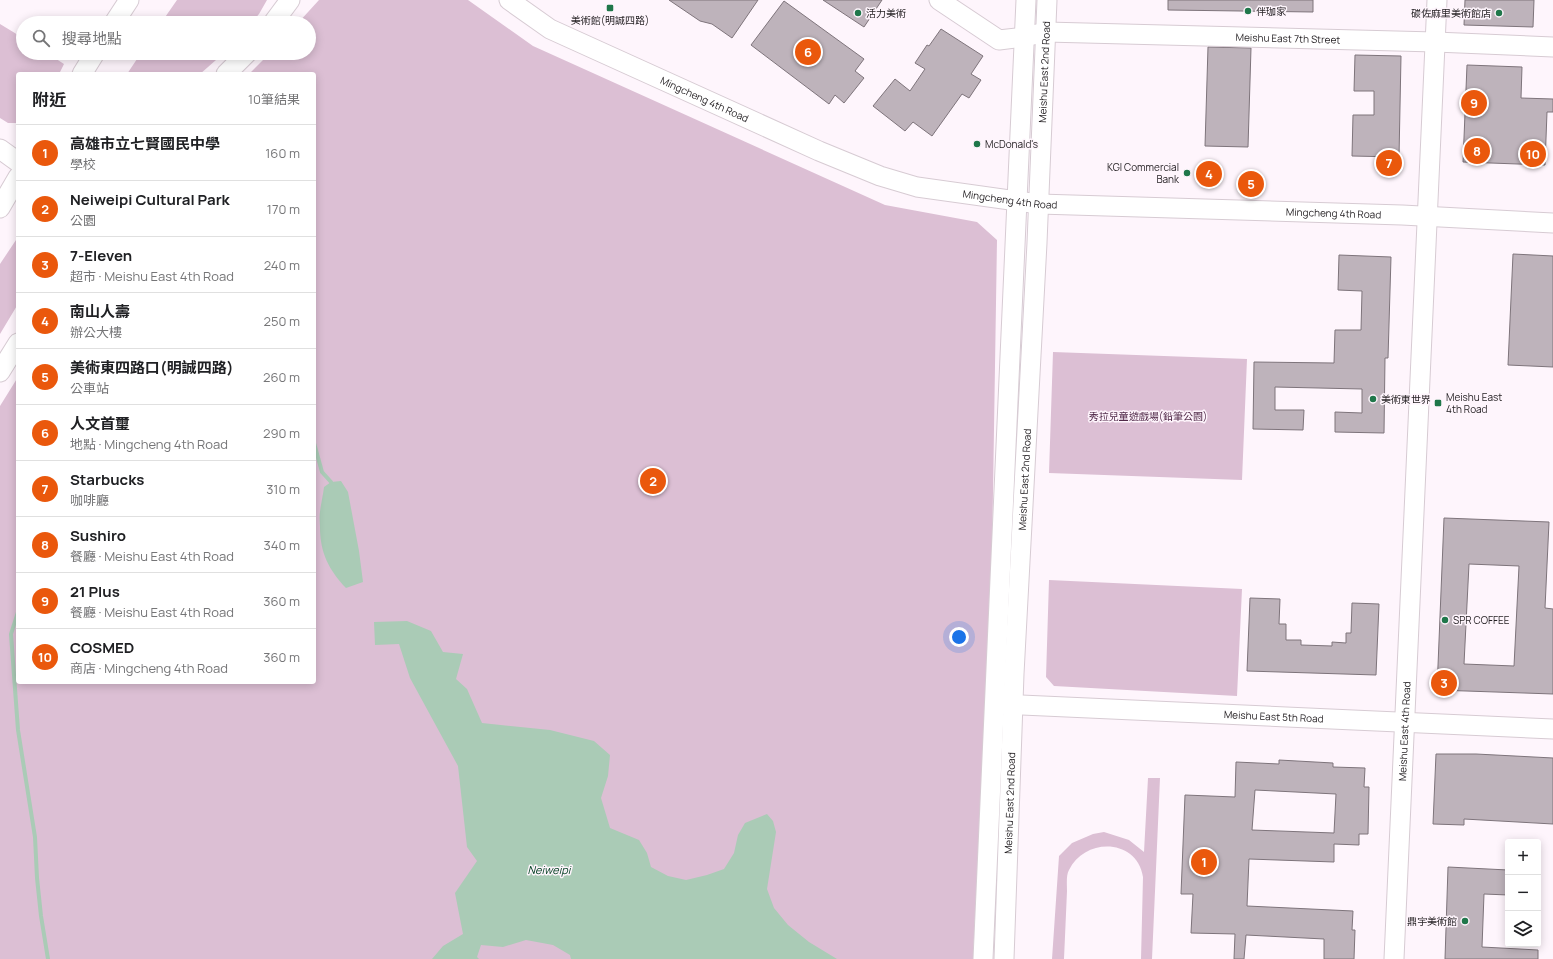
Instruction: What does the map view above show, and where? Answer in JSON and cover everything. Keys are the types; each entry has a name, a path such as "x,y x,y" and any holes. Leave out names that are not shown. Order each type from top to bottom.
{"street":[{"path":"119,16 129,0"},
{"path":"277,16 290,0"},
{"name":"Mingcheng 4th Road","path":"509,0 550,28 819,151 880,176 917,187 1039,204 1427,216 1553,223"},
{"name":"Meishu East 7th Street","path":"939,0 1000,40 1046,32 1435,42 1553,47"},
{"name":"Meishu East 2nd Road","path":"1004,959 1004,704 1016,202 1026,0"},
{"name":"Meishu East 2nd Road","path":"983,959 1004,704 1014,666 1039,204 1047,0"},
{"name":"Meishu East 4th Road","path":"1394,959 1437,0"},
{"path":"83,72 91,60"},
{"path":"228,72 240,60"},
{"path":"0,149 16,161"},
{"path":"0,208 16,180"},
{"path":"0,372 16,346"},
{"name":"Meishu East 5th Road","path":"1004,704 1553,729"}],"green space":[{"path":"177,0 267,0 257,16 166,16"},
{"path":"319,0 468,0 533,46 885,205 977,222 997,240 992,556 973,959 0,959 0,406 16,380 16,684 316,684 316,72 251,72 263,60 316,60 316,16 304,16"},
{"path":"0,24 16,34 16,60 58,60 64,64 60,72 16,72 16,123 8,123 0,118"},
{"path":"136,60 216,60 202,72 128,72"},
{"path":"16,240 16,307 0,334 0,264"},
{"name":"秀拉兒童遊戲場(鉛筆公園)","path":"1053,352 1247,359 1242,480 1049,473"},
{"path":"1049,580 1242,589 1237,696 1054,686 1046,677"},
{"path":"1148,778 1160,778 1152,959 1141,959 1143,877 1139,864 1131,855 1121,849 1110,846 1098,847 1086,852 1077,859 1069,870 1067,875 1064,959 1052,959 1059,856 1072,843 1093,834 1104,832 1129,840 1144,852"}],"water":[{"path":"341,481 348,492 363,582 346,588 330,568 324,553 320,536 320,514 324,487 331,482"},
{"name":"Neiweipi","path":"407,621 431,631 443,652 463,654 456,679 467,689 482,723 550,730 594,741 610,755 608,776 601,798 610,828 639,840 647,853 651,867 668,876 686,880 724,869 734,853 738,835 745,823 767,814 773,821 776,832 767,889 774,908 788,925 809,942 837,959 571,959 570,955 553,945 526,940 503,947 481,945 477,957 479,959 432,959 443,946 463,934 455,893 477,861 467,847 458,766 410,678 399,644 375,645 374,622"}],"building":[{"path":"669,0 758,0 732,38 712,24 700,21"},
{"name":"活力美術","path":"823,0 882,0 864,27"},
{"path":"1168,0 1313,0 1313,12 1168,10"},
{"name":"碳佐麻里美術館店","path":"1465,0 1534,0 1533,27 1464,25"},
{"path":"784,1 864,59 855,71 864,78 844,103 835,95 829,104 751,45"},
{"path":"941,29 983,56 971,74 981,80 969,98 962,94 932,136 913,122 905,131 873,106 895,79 910,91 925,69 915,63 927,45 929,46"},
{"path":"1208,47 1251,48 1248,147 1205,146"},
{"path":"1355,55 1401,56 1399,157 1352,156 1353,115 1374,115 1374,91 1354,91"},
{"path":"1467,65 1522,67 1521,98 1553,99 1553,112 1547,112 1545,165 1463,162"},
{"path":"1513,254 1553,256 1553,367 1508,365"},
{"path":"1339,255 1391,257 1388,358 1385,358 1384,433 1335,432 1335,412 1362,413 1362,389 1275,387 1275,410 1304,410 1303,430 1253,429 1254,362 1334,363 1335,330 1361,330 1362,291 1338,290"},
{"path":"1444,518 1549,522 1545,608 1553,609 1553,694 1437,690","holes":["1469,564 1519,566 1514,666 1464,664"]},
{"path":"1250,598 1280,599 1279,624 1286,624 1286,640 1301,640 1301,645 1332,646 1332,642 1346,643 1346,633 1351,633 1352,603 1379,604 1376,675 1247,671"},
{"path":"1436,754 1476,754 1553,758 1553,824 1464,819 1464,825 1433,824"},
{"path":"1279,760 1333,763 1333,767 1365,768 1364,787 1369,787 1368,834 1359,834 1359,845 1334,844 1334,862 1249,859 1247,906 1353,911 1352,930 1355,930 1354,959 1324,959 1324,939 1246,935 1244,959 1234,959 1235,934 1191,933 1193,894 1181,894 1185,795 1235,797 1236,762 1279,764","holes":["1255,790 1336,794 1334,833 1252,830"]},
{"name":"鼎宇美術館","path":"1448,867 1505,870 1505,895 1484,894 1482,947 1538,950 1538,959 1445,959"}],"waterway":[{"path":"316,450 322,472 331,482"},
{"path":"16,618 11,634 18,730 35,837 41,916 48,959"}],"place":[{"name":"美術館(明誠四路)","path":"610,8"},
{"name":"伴珈家","path":"1248,11"},
{"name":"活力美術","path":"858,13"},
{"name":"碳佐麻里美術館店","path":"1499,13"},
{"name":"人文首璽","path":"808,52"},
{"name":"21 Plus","path":"1474,103"},
{"name":"McDonald's","path":"977,144"},
{"name":"Sushiro","path":"1477,151"},
{"name":"COSMED","path":"1533,154"},
{"name":"Starbucks","path":"1389,163"},
{"name":"KGI Commercial Bank","path":"1187,173"},
{"name":"南山人壽","path":"1209,174"},
{"name":"美術東四路口(明誠四路)","path":"1251,184"},
{"name":"美術東世界","path":"1373,399"},
{"name":"Meishu East 4th Road","path":"1438,403"},
{"name":"Neiweipi Cultural Park","path":"653,481"},
{"name":"SPR COFFEE","path":"1445,620"},
{"name":"7-Eleven","path":"1444,683"},
{"name":"高雄市立七賢國民中學","path":"1204,862"},
{"name":"鼎宇美術館","path":"1465,921"}]}
